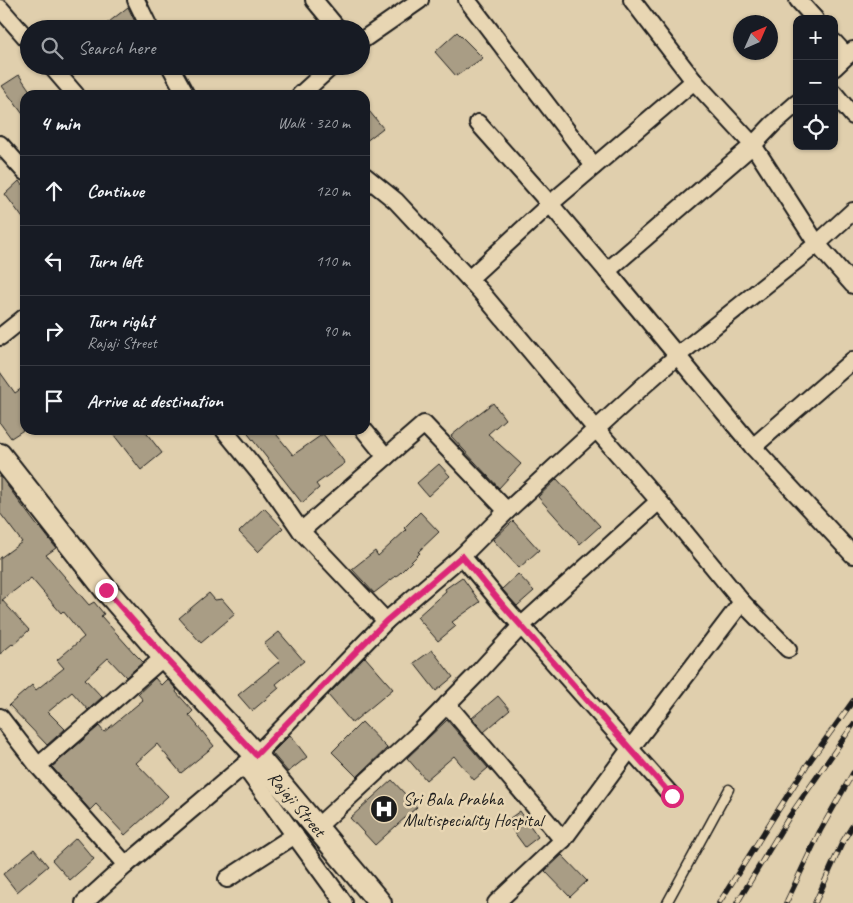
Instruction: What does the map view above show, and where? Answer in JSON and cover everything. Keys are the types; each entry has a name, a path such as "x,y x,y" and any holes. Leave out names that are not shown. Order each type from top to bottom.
{"street":[{"path":"0,4 4,0"},
{"path":"136,0 146,20"},
{"path":"314,0 331,20"},
{"path":"370,35 420,0"},
{"path":"467,0 594,166"},
{"path":"632,0 694,81 753,145 817,244 853,285"},
{"path":"798,0 811,15"},
{"path":"0,8 20,31"},
{"path":"838,45 850,53 838,64"},
{"path":"59,75 72,90"},
{"path":"175,75 183,90"},
{"path":"306,90 322,75"},
{"path":"469,279 550,204 694,81"},
{"path":"838,98 853,116"},
{"path":"607,271 753,145 795,105"},
{"path":"478,123 607,271 752,447 853,555"},
{"path":"0,144 20,166"},
{"path":"370,180 396,201 481,292 659,501 742,602 788,649"},
{"path":"84,903 250,760 386,621 462,556 507,511 677,356 817,244 853,211"},
{"path":"0,337 20,322"},
{"path":"752,447 853,360"},
{"path":"301,531 424,424 507,511"},
{"path":"228,435 269,485 301,531 386,621"},
{"path":"368,435 386,456"},
{"name":"Rajaji Street","path":"0,455 106,590 164,656 250,760 317,827 380,903"},
{"path":"317,827 420,732 521,626 659,501"},
{"path":"462,556 521,626 672,796"},
{"path":"496,903 563,840 630,748 742,602"},
{"path":"38,766 164,656"},
{"path":"447,704 563,840"},
{"path":"0,717 38,766 126,865"},
{"path":"250,760 295,835 344,903"},
{"path":"227,880 295,835"}],"lane":[{"path":"667,903 729,789"}],"building":[{"path":"128,7 134,20 111,20"},
{"path":"457,32 483,58 456,76 435,52"},
{"path":"19,75 30,90 20,90 20,110 2,86"},
{"path":"370,112 383,128 370,138"},
{"path":"19,181 20,214 5,194"},
{"path":"0,372 15,393 20,390 20,432 11,438 0,423"},
{"path":"493,403 505,419 488,434 521,464 499,488 451,436"},
{"path":"114,435 148,435 162,453 141,470"},
{"path":"249,435 277,435 293,455 324,435 345,463 316,484 319,488 302,503"},
{"path":"439,464 450,476 428,496 417,483"},
{"path":"0,476 56,548 46,555 89,605 94,602 104,614 101,616 143,662 126,677 108,658 85,679 102,697 88,710 72,692 48,712 65,729 47,745 9,705 32,685 36,690 64,668 57,660 84,637 63,611 61,613 31,578 2,600 29,630 0,654 0,558 22,542 0,513"},
{"path":"557,479 600,526 580,544 538,497"},
{"path":"264,508 283,528 258,552 239,532"},
{"path":"420,512 439,532 400,573 374,593 352,569 375,551 378,556 406,530 404,528"},
{"path":"513,521 539,550 519,568 493,540"},
{"path":"518,574 534,591 517,606 502,589"},
{"path":"462,577 480,602 452,622 456,626 438,641 417,617 446,591 445,589"},
{"path":"209,593 215,600 222,599 235,614 201,643 179,618"},
{"path":"279,632 304,661 276,684 279,688 252,711 238,695 280,661 264,644"},
{"path":"432,650 453,677 436,691 414,663"},
{"path":"365,657 393,689 352,723 328,695"},
{"path":"155,678 161,685 167,679 177,690 176,692 193,711 189,715 214,746 181,773 157,744 136,763 168,796 125,835 96,804 90,810 52,767 99,726 104,732 143,700 138,694"},
{"path":"498,696 510,710 484,732 472,718"},
{"path":"447,720 488,768 474,780 454,756 426,780 407,758"},
{"path":"362,722 387,748 357,777 332,752"},
{"path":"290,735 307,757 288,772 272,753"},
{"path":"392,780 417,807 375,845 350,818"},
{"path":"520,811 538,837 525,847 506,821"},
{"path":"76,838 94,859 70,880 52,860"},
{"path":"34,849 48,866 17,892 3,874"},
{"path":"562,855 587,881 570,897 545,871"}],"railway":[{"path":"719,903 807,765 853,701"},
{"path":"737,903 789,817 853,725"},
{"path":"786,903 820,831 853,773"},
{"path":"815,903 843,841 853,825"}],"place":[{"name":"Sri Bala Prabha Multispeciality Hospital","path":"384,809"}],"route":[{"path":"106,590 256,755 386,621 462,556 501,603 672,796"}]}
